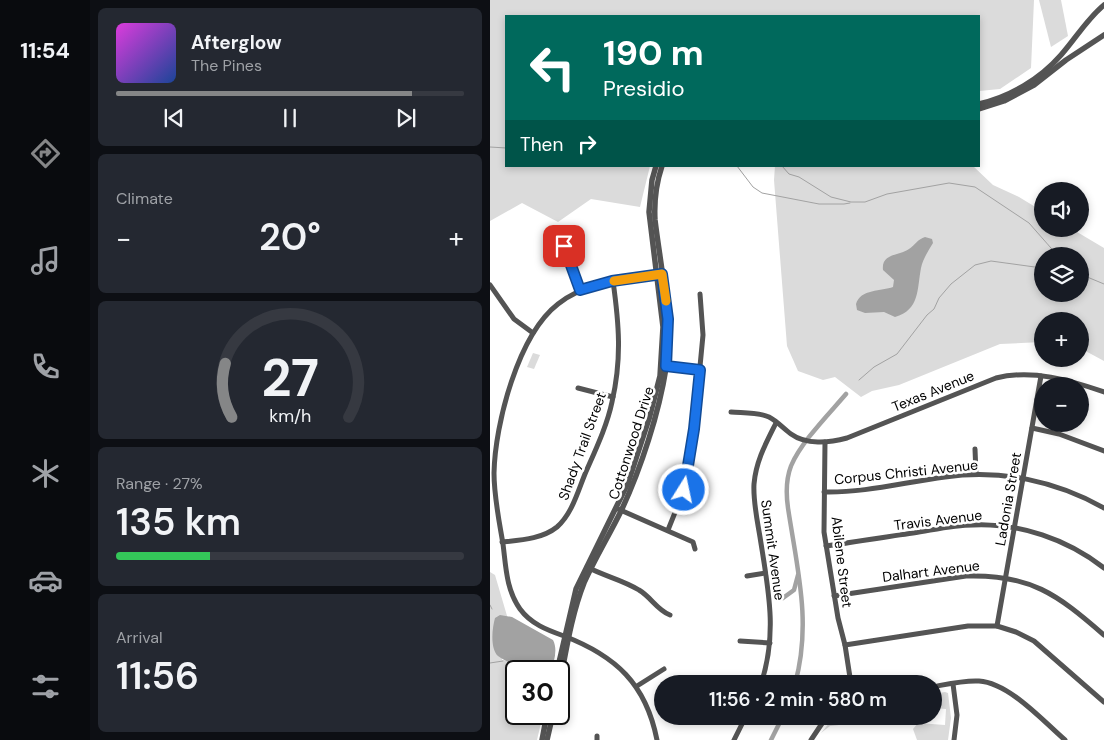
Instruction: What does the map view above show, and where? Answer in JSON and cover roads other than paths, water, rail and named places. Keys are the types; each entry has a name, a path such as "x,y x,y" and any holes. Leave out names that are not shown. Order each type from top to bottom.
{"street":[{"path":"980,104 1003,97 1019,89 1045,70 1061,54 1089,19 1104,5"},
{"path":"980,109 1004,101 1034,86 1066,60 1104,35"},
{"name":"Cottonwood Drive","path":"560,660 588,568 634,479 653,423 663,384 668,319 649,212 652,180 656,167"},
{"name":"Cottonwood Drive","path":"659,274 654,206 662,167"},
{"path":"556,237 564,246 580,290"},
{"path":"657,740 649,712 637,686 627,674 604,655 533,622 517,604 508,585 494,473 503,410 515,374 533,333 546,315 556,305 580,290 612,281 659,274"},
{"name":"Shady Trail Street","path":"502,542 540,536 552,530 564,520 580,488 610,410 618,369 620,343 612,281"},
{"path":"490,285 514,319 533,333"},
{"path":"668,530 681,501 687,479 703,335 700,294"},
{"path":"664,366 700,370"},
{"name":"Texas Avenue","path":"731,412 764,415 772,418 799,439 824,442 847,438 996,378 1019,374 1041,376 1072,381 1104,392"},
{"name":"Ladonia Street","path":"997,626 1041,376"},
{"path":"578,388 613,397"},
{"name":"Summit Avenue","path":"762,675 770,643 771,612 755,504 754,482 762,451 776,423"},
{"path":"1032,428 1059,434 1104,451"},
{"name":"Abilene Street","path":"824,442 823,523 834,596 850,675"},
{"path":"975,449 976,474"},
{"name":"Corpus Christi Avenue","path":"824,492 851,492 946,476 1000,475 1024,478 1068,490 1104,508"},
{"path":"619,509 693,542 695,549"},
{"name":"Travis Avenue","path":"826,546 959,526 985,524 1015,528 1053,538 1070,546 1104,568"},
{"path":"588,568 636,588 652,600 662,611 670,615"},
{"path":"747,576 765,573"},
{"name":"Dalhart Avenue","path":"834,596 966,576 1006,577 1028,583 1050,593 1077,611 1104,635"},
{"path":"845,645 968,626 997,626 1016,632 1034,641 1104,702"},
{"name":"Cottonwood Drive","path":"563,660 567,637"},
{"path":"740,641 770,643"},
{"path":"637,686 664,669"},
{"path":"942,686 980,681 993,683 1004,688 1065,740"},
{"path":"953,684 957,715 954,740"},
{"path":"542,740 545,725"},
{"path":"547,740 550,725"},
{"path":"734,740 742,725"},
{"path":"811,740 821,725"}],"waterway":[{"path":"490,147 505,148"},
{"path":"738,167 753,187 762,193 819,204 850,203"},
{"path":"783,167 789,174 799,177 831,197 851,202 865,202 887,194 949,183 975,187 1029,223 1050,247"},
{"path":"859,380 874,367 897,354 927,315 934,309 939,298 951,284 975,265 991,261 1034,267"},
{"path":"1089,278 1104,284"},
{"path":"797,675 800,661 803,617 799,574 787,503 788,476 801,447 846,394"},
{"path":"783,598 794,590 798,575"},
{"path":"490,605 492,609"},
{"path":"490,663 503,661"},
{"path":"771,740 778,725"}]}
